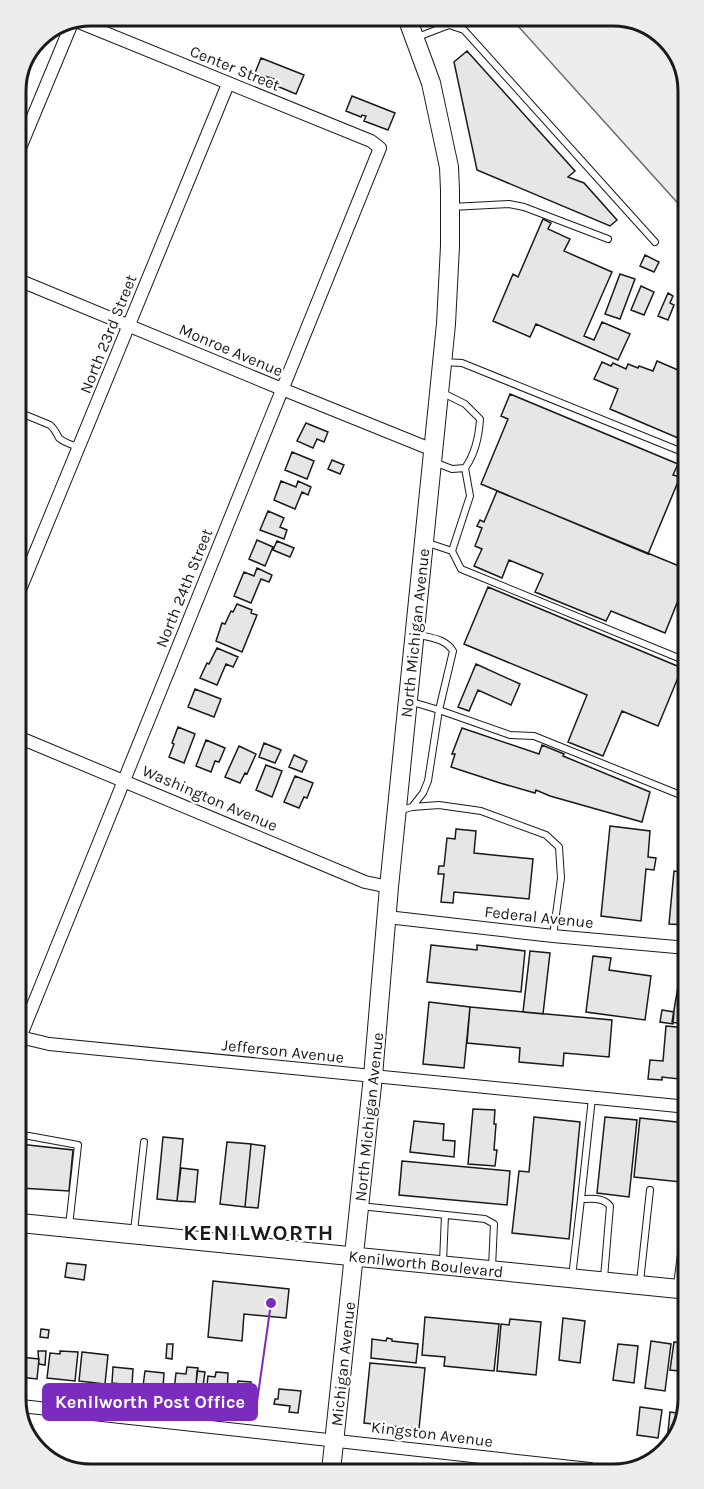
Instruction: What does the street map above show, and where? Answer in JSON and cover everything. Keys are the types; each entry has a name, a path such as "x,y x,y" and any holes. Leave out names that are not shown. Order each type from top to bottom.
{"street":[{"name":"Center Street","path":"85,26 371,141 380,148"},
{"name":"North Michigan Avenue","path":"354,1257 373,1076 389,887 405,809 408,701 440,391 450,246 449,167 431,83 410,26"},
{"path":"26,134 71,29"},
{"name":"North 23rd Street","path":"26,575 228,84"},
{"name":"North 24th Street","path":"26,1023 380,148"},
{"name":"Monroe Avenue","path":"26,283 282,389 433,456"},
{"name":"Washington Avenue","path":"26,740 365,882 389,887"},
{"name":"Federal Avenue","path":"387,917 678,947"},
{"name":"Jefferson Avenue","path":"26,1039 49,1044 678,1106"},
{"name":"Kenilworth Boulevard","path":"26,1224 678,1290"},
{"name":"Michigan Avenue","path":"332,1463 354,1257"},
{"name":"Kingston Avenue","path":"27,1407 545,1464"}],"lane":[{"path":"414,38 446,26"},
{"path":"452,26 464,30 655,242"},
{"path":"450,207 509,204 524,207 608,239"},
{"path":"442,362 462,363 678,450"},
{"path":"440,391 465,404 480,419 480,432 465,468 470,496 452,552"},
{"path":"26,415 50,425 64,442 79,447"},
{"path":"433,456 452,469 465,468"},
{"path":"425,542 452,552 461,568 678,658"},
{"path":"405,809 423,794 428,781 453,651 449,644 442,640 415,634"},
{"path":"408,701 510,735 534,736 678,794"},
{"path":"405,809 439,805 481,811 546,836 559,847 561,878 553,936"},
{"path":"572,1278 592,1098"},
{"path":"26,1136 78,1145 69,1228"},
{"path":"133,1235 144,1142"},
{"path":"640,1285 650,1190"},
{"path":"581,1199 603,1200 610,1206 604,1282"},
{"path":"360,1206 485,1218 494,1224 492,1270"},
{"path":"443,1265 445,1215"}],"shaded area":[{"path":"518,26 626,27 642,32 665,51 674,66 677,78 678,203"}],"building":[{"path":"467,51 575,171 568,177 584,183 617,220 610,226 477,170 454,62"},
{"path":"261,58 304,75 296,94 272,84 274,79 255,73"},
{"path":"352,96 395,113 388,130 364,121 366,116 361,117 346,111"},
{"path":"543,219 551,223 548,229 570,239 564,251 612,272 584,336 594,340 602,322 630,334 618,360 536,324 530,337 493,321 513,274 518,277"},
{"path":"645,255 659,262 654,272 640,266"},
{"path":"620,274 635,279 620,319 605,314"},
{"path":"641,286 654,292 644,315 631,310"},
{"path":"668,293 673,296 670,303 674,305 668,320 658,316"},
{"path":"657,361 678,370 678,438 610,409 618,389 594,379 602,362 611,366 613,363 626,369 628,364 653,371"},
{"path":"510,394 678,464 673,475 678,476 678,482 648,554 481,484 508,419 501,416"},
{"path":"306,423 328,432 324,442 317,439 313,448 297,441"},
{"path":"292,452 314,461 307,479 285,470"},
{"path":"332,460 344,465 340,474 328,469"},
{"path":"281,481 296,487 298,481 311,487 308,495 302,492 295,509 274,500"},
{"path":"497,491 678,566 678,600 665,633 611,611 606,621 535,592 543,574 509,560 502,578 474,566 482,549 475,546 482,528 477,526 480,520 484,522"},
{"path":"268,511 284,518 280,527 287,530 284,539 260,530"},
{"path":"257,540 273,547 265,566 249,559"},
{"path":"277,541 294,548 290,557 273,550"},
{"path":"257,568 272,575 269,582 261,579 251,603 234,596 244,572 254,576"},
{"path":"488,587 678,666 678,678 658,726 622,711 603,756 568,742 587,695 464,644"},
{"path":"237,604 252,610 251,613 257,615 242,652 216,641 222,623 225,624"},
{"path":"217,648 238,657 233,667 226,664 217,685 200,678"},
{"path":"476,664 520,684 511,705 478,690 469,711 458,707"},
{"path":"195,689 221,699 214,717 188,707"},
{"path":"178,727 195,734 184,763 169,757"},
{"path":"462,728 539,754 542,745 650,792 642,822 536,790 535,793 500,783 451,767 455,754 452,754"},
{"path":"206,740 225,748 219,762 215,761 211,772 196,766"},
{"path":"264,743 281,750 275,763 259,757"},
{"path":"239,746 256,754 240,783 225,777"},
{"path":"294,755 307,761 302,772 289,767"},
{"path":"266,765 282,771 272,797 256,790"},
{"path":"295,776 313,783 307,798 304,797 299,808 284,802"},
{"path":"610,826 650,831 648,857 656,858 654,870 646,869 641,921 601,916"},
{"path":"456,829 476,831 474,853 533,859 529,899 454,892 453,903 441,902 444,874 438,874 439,866 444,866 447,838 455,839"},
{"path":"674,871 678,872 678,924 669,924"},
{"path":"431,945 477,950 477,945 525,951 521,992 427,982"},
{"path":"530,951 550,953 543,1014 523,1012"},
{"path":"593,956 611,958 609,970 651,976 645,1020 586,1012"},
{"path":"678,987 678,1023 672,1022"},
{"path":"429,1002 470,1007 464,1068 423,1064"},
{"path":"470,1007 612,1020 609,1057 564,1053 563,1066 519,1062 520,1048 467,1043"},
{"path":"662,1010 674,1012 673,1024 660,1022"},
{"path":"666,1026 678,1027 678,1079 662,1077 662,1080 648,1079 650,1060 663,1061"},
{"path":"473,1109 495,1110 494,1150 497,1150 495,1166 468,1164"},
{"path":"534,1117 580,1122 569,1239 512,1233 519,1171 529,1172"},
{"path":"605,1117 637,1120 629,1197 597,1193"},
{"path":"640,1118 678,1122 678,1182 634,1177"},
{"path":"414,1121 444,1124 443,1140 455,1141 454,1157 410,1152"},
{"path":"163,1137 183,1139 177,1201 157,1199"},
{"path":"227,1142 251,1144 245,1207 220,1204"},
{"path":"251,1144 265,1146 258,1208 245,1207"},
{"path":"26,1145 73,1150 69,1191 26,1188"},
{"path":"402,1161 510,1171 507,1205 399,1195"},
{"path":"181,1168 198,1170 195,1202 177,1201"},
{"path":"67,1263 86,1265 84,1280 65,1277"},
{"path":"213,1281 289,1289 286,1318 244,1314 242,1341 208,1337"},
{"path":"425,1317 499,1324 494,1371 444,1366 445,1357 422,1355"},
{"path":"563,1318 585,1321 580,1363 559,1360"},
{"path":"510,1319 541,1322 536,1375 497,1371 501,1324 509,1325"},
{"path":"41,1329 49,1330 48,1338 40,1337"},
{"path":"387,1338 392,1341 418,1344 416,1363 371,1358 372,1339 386,1341"},
{"path":"651,1341 671,1344 665,1391 645,1388"},
{"path":"674,1342 678,1343 678,1371 670,1370"},
{"path":"167,1344 173,1344 172,1359 166,1358"},
{"path":"618,1344 638,1346 634,1383 613,1380"},
{"path":"38,1351 46,1351 45,1365 39,1364"},
{"path":"60,1351 78,1352 75,1381 47,1378 50,1353 60,1354"},
{"path":"82,1352 108,1355 105,1384 79,1381"},
{"path":"26,1358 39,1359 37,1379 26,1378"},
{"path":"370,1363 425,1368 419,1429 364,1423"},
{"path":"113,1367 133,1369 132,1385 112,1383"},
{"path":"187,1367 198,1368 195,1392 174,1390 176,1373 186,1374"},
{"path":"145,1371 164,1373 163,1388 143,1386"},
{"path":"197,1371 205,1372 203,1386 196,1386"},
{"path":"216,1372 228,1373 227,1396 218,1395 218,1398 214,1397 214,1394 206,1393 208,1376 215,1377"},
{"path":"238,1381 251,1382 250,1395 236,1394"},
{"path":"279,1389 301,1391 298,1413 289,1412 290,1406 274,1404 275,1399 278,1399"},
{"path":"640,1407 662,1410 658,1438 637,1435"},
{"path":"670,1412 677,1413 672,1427 668,1433"}],"place":[{"name":"Kenilworth Post Office","path":"271,1303"}],"district":[{"name":"KENILWORTH","path":"259,1233"}]}
